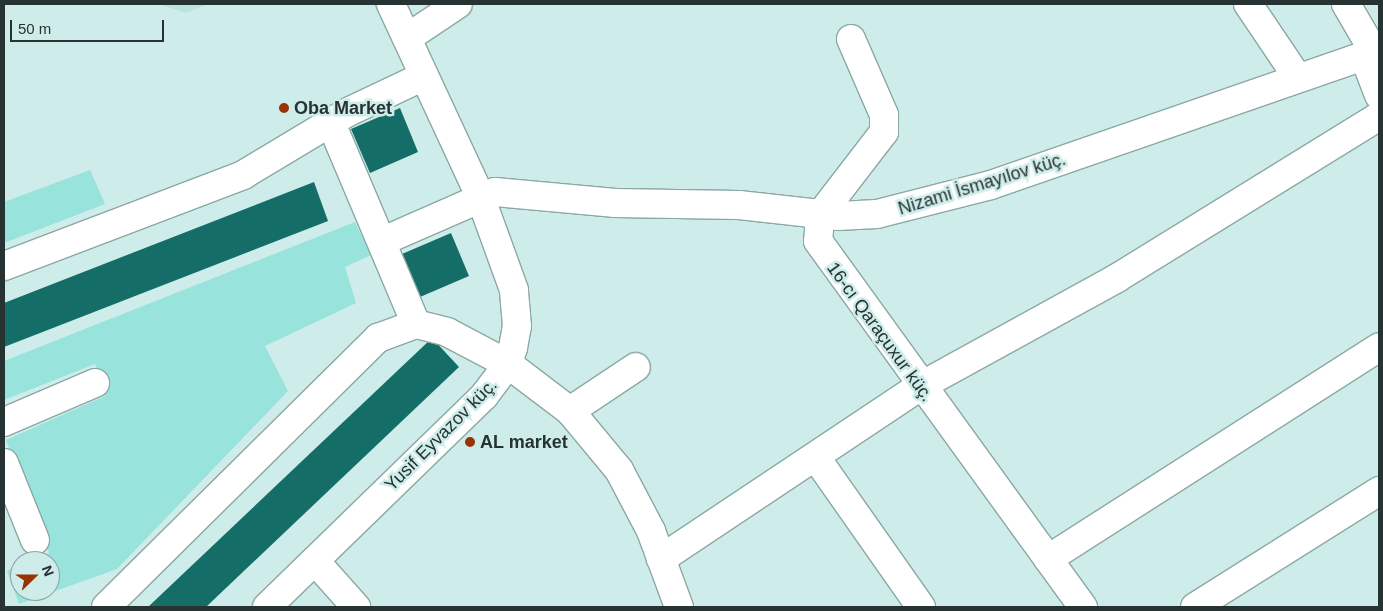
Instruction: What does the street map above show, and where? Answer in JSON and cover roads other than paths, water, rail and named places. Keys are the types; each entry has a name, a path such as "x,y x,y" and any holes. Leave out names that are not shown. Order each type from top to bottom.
{"street":[{"name":"Yusif Eyvazov küç.","path":"268,607 484,396 508,364 518,326 517,307 480,196 391,4"},
{"path":"407,38 458,4"},
{"path":"1248,4 1298,78"},
{"path":"1346,4 1373,53 1379,96"},
{"path":"820,215 884,132 884,115 851,39"},
{"name":"Nizami İsmayılov küç.","path":"383,241 480,196 510,191 586,202 739,205 820,215 877,214 964,193 1373,53"},
{"path":"4,266 212,189 331,123 424,76"},
{"path":"661,559 817,459 919,387 1117,278 1379,116"},
{"path":"331,123 383,241 416,324"},
{"name":"16-cı Qaraçuxur küç.","path":"820,215 818,241 824,256 1082,607"},
{"path":"106,607 378,338 416,324 447,332 508,364 570,411 619,470 661,559 679,607"},
{"path":"1048,559 1379,347"},
{"path":"570,411 636,367"},
{"path":"4,422 95,383"},
{"path":"817,459 921,607"},
{"path":"4,463 35,540"},
{"path":"1195,607 1379,492"},
{"path":"315,561 356,607"}],"place":[{"name":"Oba Market","path":"284,108"},
{"name":"AL market","path":"470,442"}]}
